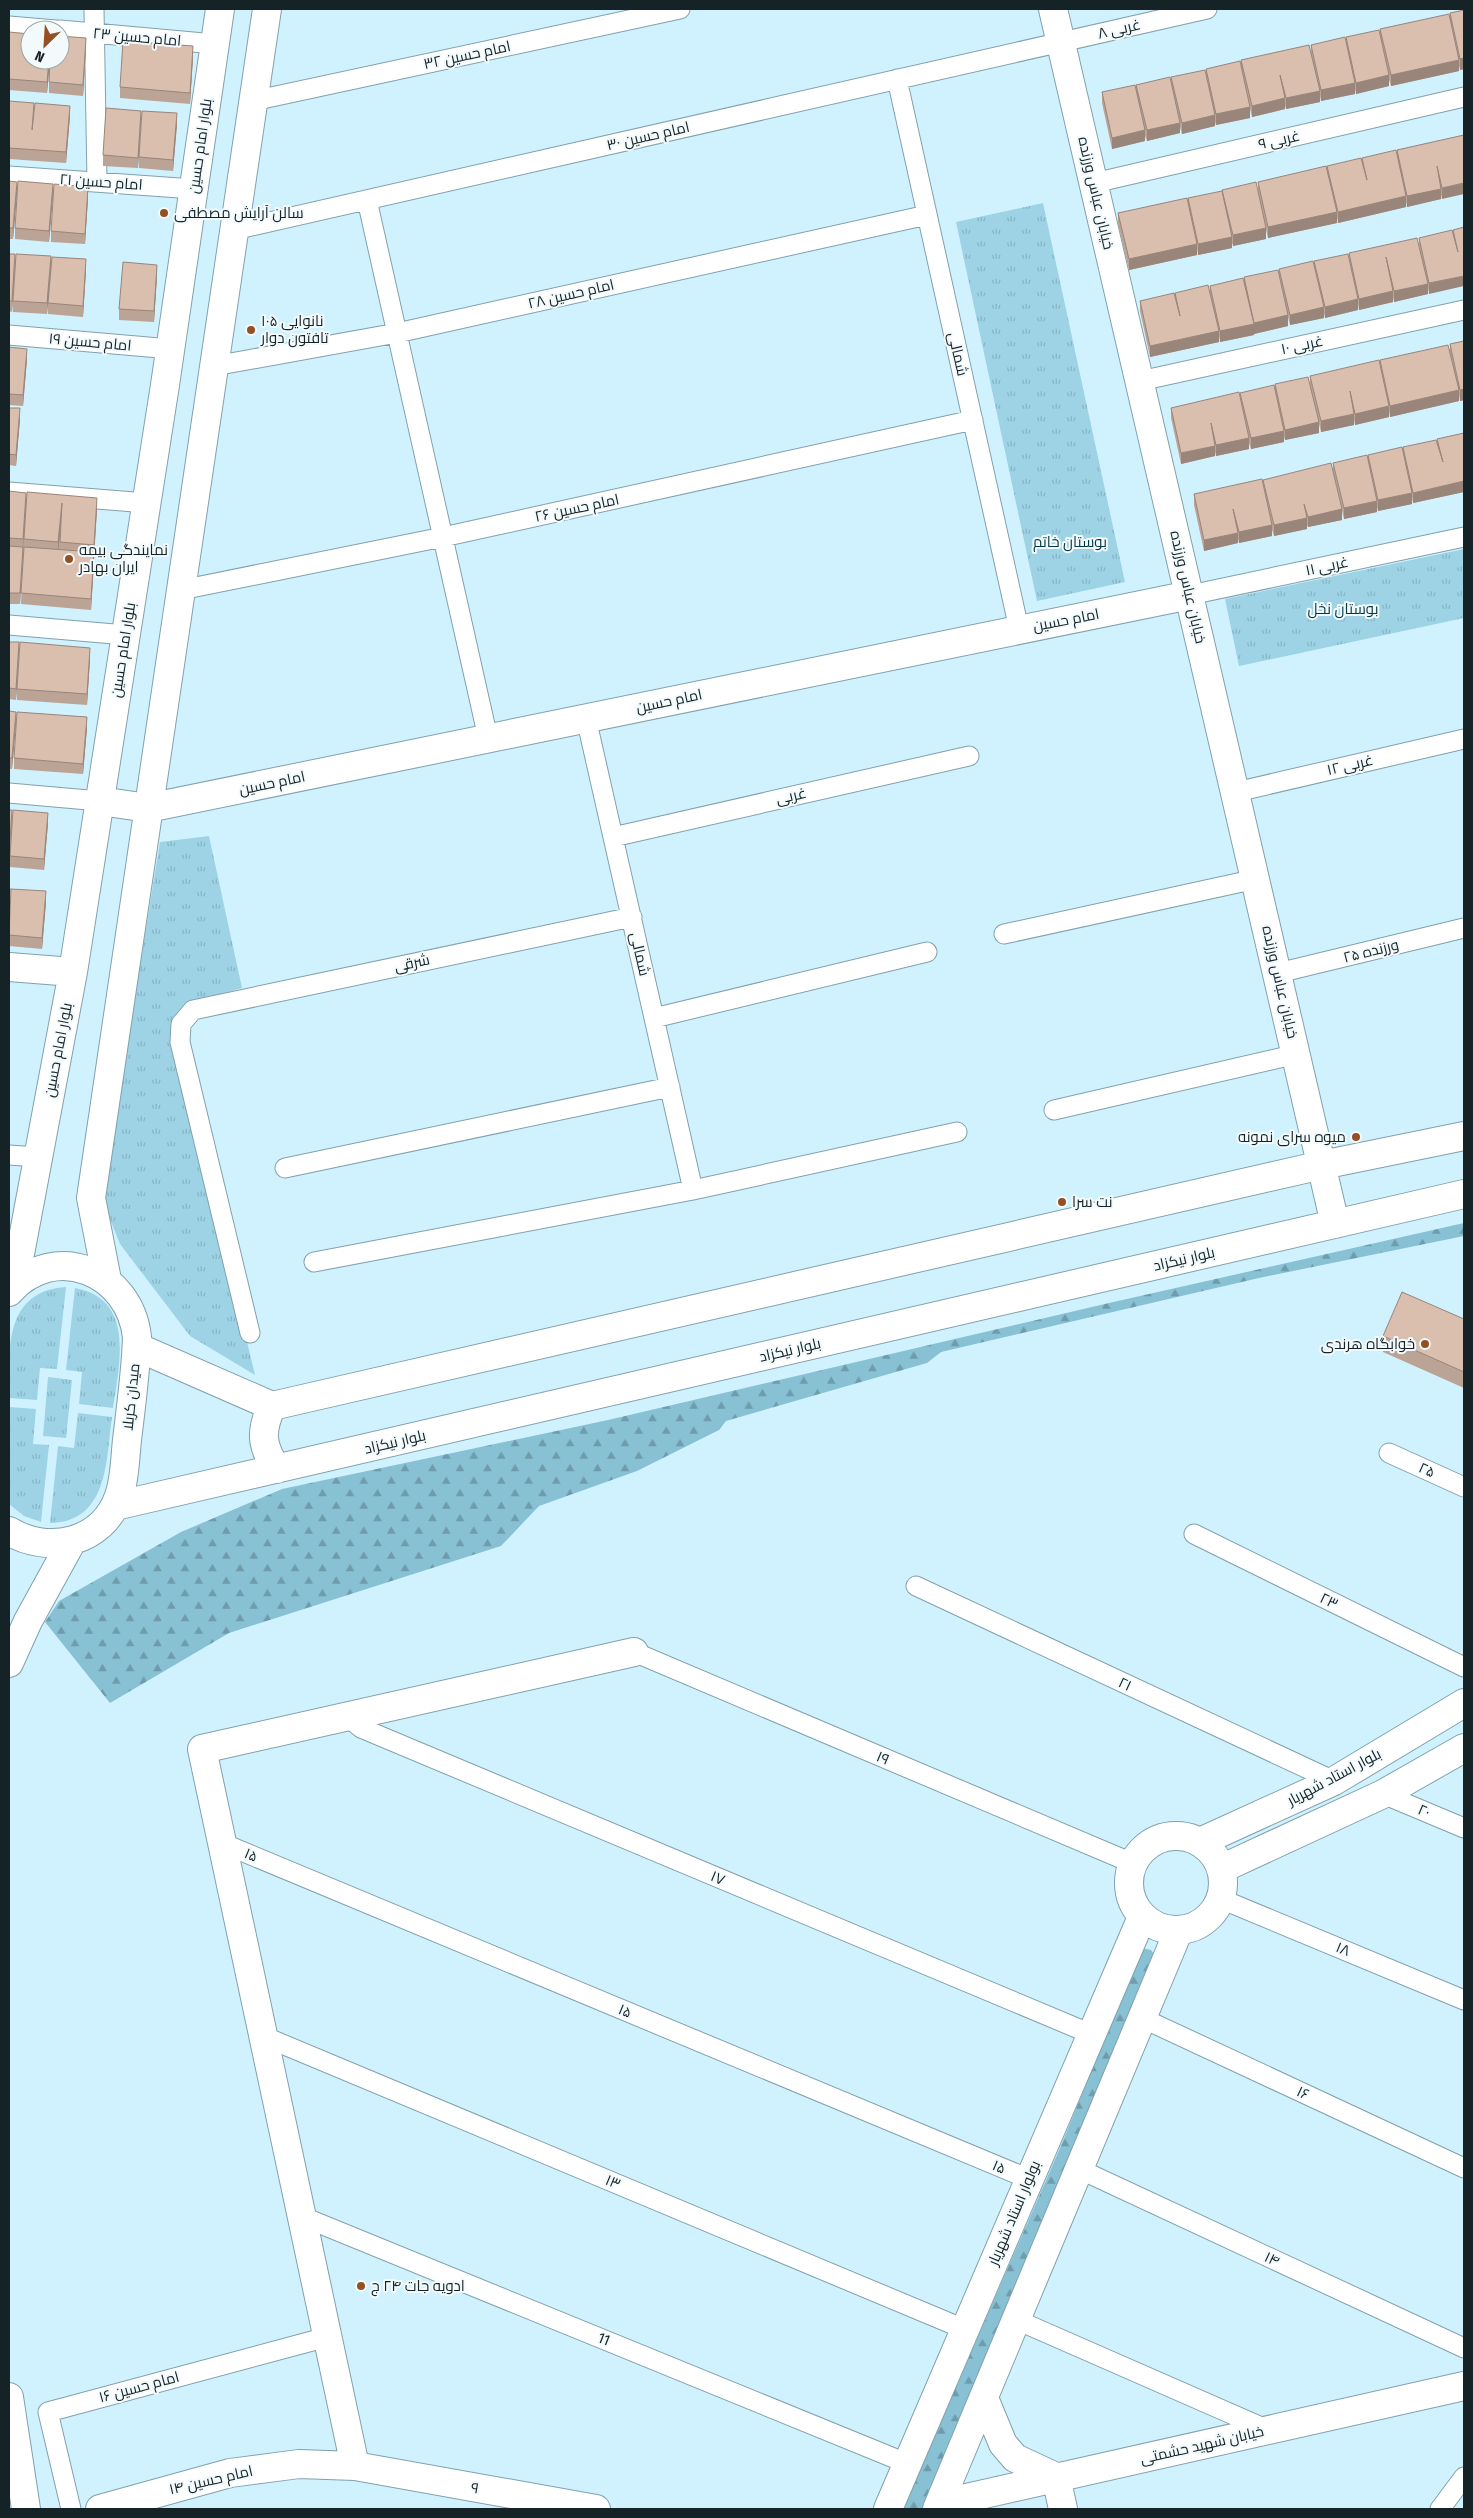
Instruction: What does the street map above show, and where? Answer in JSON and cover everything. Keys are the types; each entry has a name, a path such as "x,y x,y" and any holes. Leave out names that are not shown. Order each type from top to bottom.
{"street":[{"path":"94,9 97,182"},
{"name":"بلوار امام حسین","path":"10,1290 38,1157 73,972 171,349 220,9"},
{"path":"107,1280 91,1198 267,9"},
{"name":"امام حسین ۳۲","path":"254,100 680,9"},
{"name":"خیابان عباس ورزنده","path":"1053,9 1335,1224"},
{"name":"غربی ۸","path":"1061,42 1207,9"},
{"name":"امام حسین ۲۳","path":"70,31 215,44"},
{"name":"امام حسین ۳۰","path":"234,230 1061,42"},
{"name":"شمالی","path":"897,79 1019,629"},
{"name":"غربی ۹","path":"1094,183 1464,96"},
{"name":"امام حسین ۲۱","path":"9,176 194,189"},
{"path":"367,200 488,738"},
{"name":"امام حسین ۲۸","path":"214,366 397,333 927,215"},
{"name":"غربی ۱۰","path":"1140,381 1464,310"},
{"name":"امام حسین ۱۹","path":"9,335 171,349"},
{"name":"امام حسین ۲۶","path":"181,590 443,537 973,420"},
{"path":"9,492 147,503"},
{"name":"غربی ۱۱","path":"1190,594 1464,537"},
{"name":"امام حسین","path":"100,801 148,808 1190,594"},
{"path":"9,625 126,635"},
{"name":"شمالی","path":"586,718 693,1190"},
{"name":"غربی ۱۲","path":"1236,792 1464,738"},
{"name":"غربی","path":"613,837 969,756"},
{"path":"9,794 100,801"},
{"path":"1004,934 1256,879"},
{"name":"شرقی","path":"250,1333 180,1042 181,1024 193,1010 632,917"},
{"name":"ورزنده ۲۵","path":"1278,973 1464,928"},
{"path":"654,1018 927,952"},
{"path":"9,967 73,972"},
{"path":"1054,1110 1297,1054"},
{"path":"285,1168 670,1087"},
{"path":"314,1262 693,1190 957,1132"},
{"path":"137,1347 272,1406 1322,1166 1464,1136"},
{"path":"9,1155 38,1157"},
{"name":"بلوار نیکزاد","path":"115,1506 1464,1194"},
{"name":"میدان کربلا","path":"9,1531 34,1542 53,1544 72,1541 97,1528 115,1506 122,1488 137,1347 136,1328 130,1310 120,1293 107,1280 80,1268 52,1267 25,1277 10,1290"},
{"path":"272,1406 265,1421 263,1438 267,1455 277,1469"},
{"name":"۲۵","path":"1389,1453 1464,1487"},
{"name":"۲۳","path":"1194,1534 1464,1667"},
{"path":"9,1663 28,1621 72,1541"},
{"name":"۲۱","path":"916,1586 1334,1781"},
{"path":"354,2466 202,1749 634,1652"},
{"name":"۱۹","path":"634,1652 1132,1863"},
{"name":"بلوار استاد شهریار","path":"1200,1842 1334,1781 1464,1703"},
{"name":"۱۷","path":"348,1717 361,1728 1091,2034"},
{"path":"1221,1869 1384,1794 1464,1748"},
{"name":"۲۰","path":"1384,1794 1464,1828"},
{"path":"1169,1836 1186,1837 1200,1842 1209,1850 1221,1869 1223,1884 1221,1899 1213,1913 1202,1924 1178,1932 1155,1927 1142,1917 1132,1903 1128,1890 1128,1876 1132,1863 1141,1850 1154,1841 1169,1836"},
{"name":"۱۵","path":"222,1843 1028,2180"},
{"name":"۱۸","path":"1221,1899 1464,2000"},
{"name":"بولوار استاد شهریار","path":"888,2509 906,2463 1142,1917"},
{"path":"939,2506 1178,1932"},
{"name":"۱۶","path":"1142,2018 1464,2168"},
{"name":"۱۳","path":"263,2036 964,2329"},
{"name":"۱۴","path":"1079,2169 1464,2348"},
{"name":"11","path":"301,2216 906,2463"},
{"path":"1017,2320 1268,2430"},
{"name":"امام حسین ۱۶","path":"71,2509 48,2412 327,2337"},
{"name":"خیابان شهید حشمتی","path":"939,2506 1464,2386"},
{"path":"9,2396 26,2509"},
{"path":"984,2398 1000,2437 1015,2458 1056,2478 1063,2509"},
{"name":"امام حسین ۱۴","path":"100,2509 230,2473 299,2464 354,2466"},
{"name":"۹","path":"354,2466 535,2504 596,2509"},
{"path":"1440,2509 1464,2477"}],"green space":[{"name":"بوستان خاتم","path":"1043,203 1125,582 1037,601 956,222"},
{"name":"بوستان نخل","path":"1464,549 1464,618 1239,666 1225,599"},
{"path":"209,836 242,988 183,1005 173,1020 173,1035 255,1375 190,1336 120,1244 102,1199 160,842"},
{"path":"1464,1223 1464,1236 1259,1278 941,1352 927,1363 726,1421 719,1430 637,1471 539,1506 501,1546 229,1633 110,1703 45,1622 59,1601 181,1532 282,1489 608,1420 1109,1303"},
{"path":"66,1287 57,1369 40,1368 37,1400 9,1398 10,1344 20,1312 31,1300 45,1291"},
{"path":"75,1288 94,1295 108,1305 115,1319 119,1336 120,1354 113,1408 79,1404 82,1372 66,1370"},
{"path":"48,1377 72,1380 66,1438 43,1436"},
{"path":"9,1407 36,1409 33,1444 49,1445 41,1522 24,1516 9,1504"},
{"path":"78,1413 112,1417 101,1485 94,1500 84,1512 69,1520 50,1523 58,1446 74,1448"},
{"path":"1142,1948 1151,1950 1158,1960 924,2509 903,2509 1060,2148"}],"building":[{"path":"1464,10 1464,58 1460,59 1450,13"},
{"path":"1449,14 1459,60 1391,75 1380,29"},
{"path":"1379,30 1389,75 1356,83 1346,37"},
{"path":"9,32 20,33 20,70 48,70 47,82 9,79"},
{"path":"70,37 86,38 83,85 49,82 50,70 70,70"},
{"path":"1345,37 1355,83 1321,90 1311,45"},
{"path":"123,41 193,46 190,93 120,87"},
{"path":"1309,45 1320,91 1286,98 1280,75 1285,98 1252,106 1241,60"},
{"path":"1240,61 1250,107 1216,114 1206,69"},
{"path":"1205,70 1215,115 1182,123 1171,77"},
{"path":"1170,77 1180,123 1147,130 1136,85"},
{"path":"1135,85 1145,130 1112,138 1102,92"},
{"path":"9,101 34,103 32,130 35,103 70,106 66,152 9,148"},
{"path":"106,108 141,111 138,158 103,155"},
{"path":"142,111 177,113 173,160 139,157"},
{"path":"1464,135 1464,183 1442,188 1437,166 1441,189 1407,196 1397,150"},
{"path":"1396,150 1406,196 1338,212 1327,166 1361,158 1367,180 1362,158"},
{"path":"1326,166 1337,212 1268,227 1258,182"},
{"path":"9,181 17,182 13,228 9,228"},
{"path":"18,181 53,184 49,231 15,228"},
{"path":"1256,182 1266,228 1233,235 1222,190"},
{"path":"54,184 88,187 85,234 51,231"},
{"path":"1222,191 1232,237 1198,244 1188,198"},
{"path":"1187,198 1197,244 1129,259 1118,213"},
{"path":"1464,227 1464,276 1429,283 1419,238 1452,230 1458,252 1453,230"},
{"path":"1417,238 1428,284 1394,291 1386,257 1393,291 1359,299 1349,253"},
{"path":"9,254 15,254 12,301 9,301"},
{"path":"16,254 51,256 47,303 13,301"},
{"path":"1348,254 1358,299 1325,307 1314,261"},
{"path":"52,257 86,259 83,306 48,303"},
{"path":"1313,261 1324,307 1290,315 1279,269"},
{"path":"123,262 157,265 154,311 119,309"},
{"path":"1278,270 1288,315 1254,323 1244,277"},
{"path":"1243,278 1254,324 1220,331 1210,286"},
{"path":"1208,285 1219,331 1150,346 1140,301 1174,293 1180,316 1175,293"},
{"path":"1464,341 1464,389 1460,390 1450,344"},
{"path":"1448,345 1459,390 1390,406 1380,360"},
{"path":"9,347 27,349 23,395 9,394"},
{"path":"1379,360 1389,406 1355,414 1350,391 1354,414 1321,421 1310,376"},
{"path":"1308,377 1319,422 1285,430 1275,384"},
{"path":"1274,385 1284,431 1251,438 1240,393"},
{"path":"1239,392 1249,438 1216,445 1211,423 1215,446 1181,453 1171,408"},
{"path":"9,408 20,408 16,455 9,454"},
{"path":"1464,433 1464,481 1413,493 1403,447 1436,440 1443,462 1437,439"},
{"path":"1402,447 1412,493 1378,500 1368,455"},
{"path":"1367,455 1377,501 1344,508 1333,463"},
{"path":"1331,463 1342,509 1308,517 1304,504 1307,518 1274,525 1263,480"},
{"path":"1262,479 1272,525 1239,532 1233,509 1238,533 1204,540 1194,494"},
{"path":"9,491 26,493 23,539 9,538"},
{"path":"27,492 97,498 94,545 60,542 62,503 58,542 24,539"},
{"path":"9,546 23,547 20,593 9,593"},
{"path":"24,547 94,552 91,599 21,593"},
{"path":"9,642 19,642 16,689 9,688"},
{"path":"20,642 90,648 87,694 17,689"},
{"path":"9,711 16,712 12,758 9,758"},
{"path":"17,712 87,717 83,764 14,758"},
{"path":"9,810 12,810 9,853"},
{"path":"13,810 48,813 44,859 10,856"},
{"path":"11,889 46,891 42,938 9,935"},
{"name":"خوابگاه هرندی","path":"1402,1292 1464,1319 1464,1372 1383,1336"}],"place":[{"name":"سالن آرایش مصطفی","path":"164,213"},
{"name":"نانوایی ۱۰۵ تافتون دوار","path":"251,330"},
{"name":"نمایندگی بیمه ایران بهادر","path":"69,559"},
{"name":"میوه سرای نمونه","path":"1356,1137"},
{"name":"نت سرا","path":"1062,1202"},
{"name":"خوابگاه هرندی","path":"1425,1344"},
{"name":"ادویه جات ۲۴ ج","path":"361,2286"}]}
